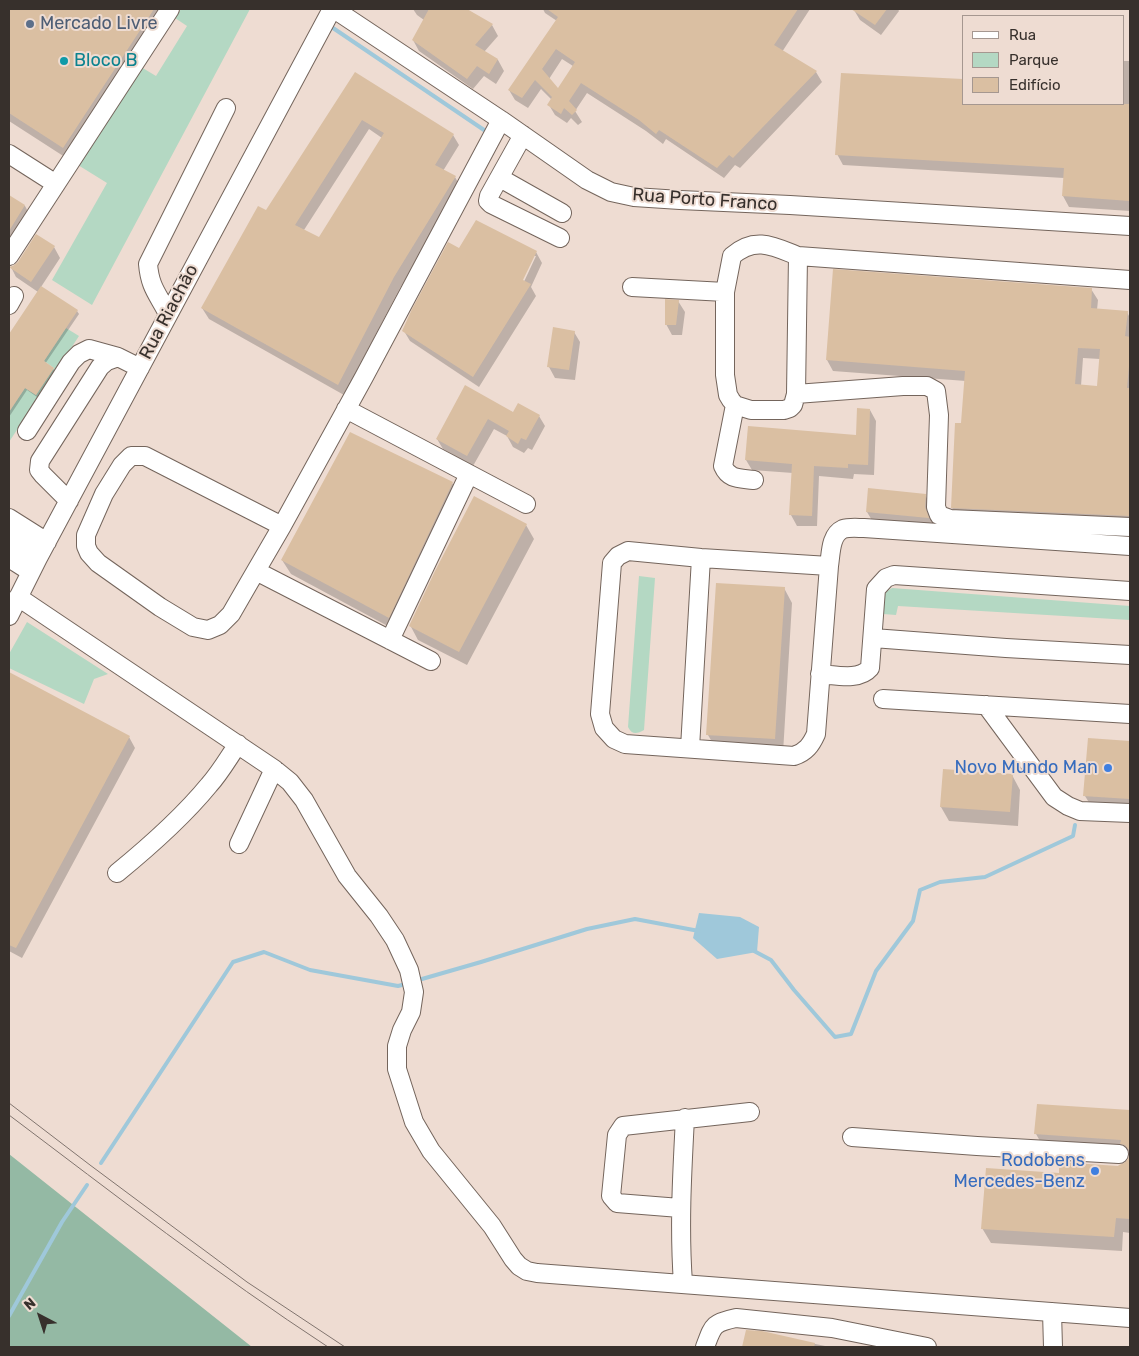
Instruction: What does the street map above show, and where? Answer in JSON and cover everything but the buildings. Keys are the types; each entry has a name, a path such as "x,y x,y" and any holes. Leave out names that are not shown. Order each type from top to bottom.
{"street":[{"path":"9,256 170,9"},
{"name":"Rua Porto Franco","path":"333,9 501,120 587,180 611,192 634,197 1130,226"},
{"name":"Rua Riachão","path":"9,616 168,314 333,9"},
{"path":"168,314 154,290 149,277 148,264 226,108"},
{"path":"282,526 144,456 131,456 122,465 104,494 86,535 86,546 89,553 98,562 160,607 193,627 208,630 220,625 230,614 282,526 501,120"},
{"path":"523,135 488,200 491,204 560,238"},
{"path":"9,154 56,184"},
{"path":"500,178 562,213"},
{"path":"798,256 796,394 793,405 784,410 751,410 735,405 728,395 724,375 725,292 732,256 740,249 749,245 769,245 798,256 1130,280"},
{"path":"632,287 725,292"},
{"path":"27,431 71,362 79,354 89,349 118,357 140,368"},
{"path":"69,501 42,475 39,470 40,461 100,368 107,361 118,357"},
{"path":"796,394 903,386 927,386 936,391 939,415 936,507 939,515 950,519 1130,527"},
{"path":"735,405 723,466 729,476 754,480"},
{"path":"346,409 526,504"},
{"path":"390,640 469,474"},
{"path":"9,518 39,557"},
{"path":"828,566 701,558 628,551 618,556 612,563 600,714 604,728 614,739 625,744 794,756 802,753 811,745 816,734 828,566 833,542 844,529 864,528 1130,546"},
{"path":"9,538 39,557"},
{"path":"9,558 39,557"},
{"path":"690,748 701,558"},
{"path":"256,571 431,661"},
{"path":"820,674 850,676 867,672 870,668 876,589 886,578 894,575 1130,591"},
{"path":"18,597 274,769 290,782 304,800 347,876 379,916 403,954 410,970 414,992 411,1012 397,1046 397,1069 414,1122 431,1151 492,1226 519,1266 527,1271 536,1273 1130,1318"},
{"path":"873,638 1130,655"},
{"path":"882,699 1130,714"},
{"path":"986,705 1054,797 1080,811 1130,814"},
{"path":"117,873 185,812 210,784 238,744"},
{"path":"239,844 274,769"},
{"path":"680,1208 617,1203 611,1196 617,1135 623,1126 750,1112"},
{"path":"683,1283 680,1251 680,1208 685,1118"},
{"path":"852,1137 1119,1154"},
{"path":"1052,1312 1053,1347"},
{"path":"705,1347 713,1327 724,1320 736,1318 832,1328 927,1347"}],"green space":[{"path":"181,9 250,9 92,305 52,280 107,183 78,165 141,67 156,76 187,26 175,18"},
{"path":"66,328 79,336 9,442 9,412 25,388 36,395 54,368 44,361"},
{"path":"639,576 655,578 644,730 635,733 628,727"},
{"path":"892,588 1130,606 1130,620 898,606 896,615 883,614 882,601 886,592"},
{"path":"27,622 108,674 94,679 84,704 9,668 9,654"},
{"path":"9,1154 252,1347 9,1347"}],"water":[{"path":"699,913 740,917 759,927 757,952 717,959 693,938"}],"waterway":[{"path":"333,28 484,130"},
{"path":"754,951 771,960 835,1037 851,1034 876,971 913,921 920,890 940,882 985,877 1073,836 1075,825"},
{"path":"422,979 587,929 635,919 699,931"},
{"path":"101,1163 233,962 264,952 310,970 398,986 402,985"},
{"path":"9,1316 62,1222 87,1185"}],"tram line":[{"path":"9,1103 247,1282 345,1347"},
{"path":"9,1115 206,1263 328,1347"}],"place":[{"name":"Mercado Livre","path":"30,24"},
{"name":"Bloco B","path":"64,61"},
{"name":"Novo Mundo Man","path":"1108,768"},
{"name":"Rodobens Mercedes-Benz","path":"1095,1171"}]}
